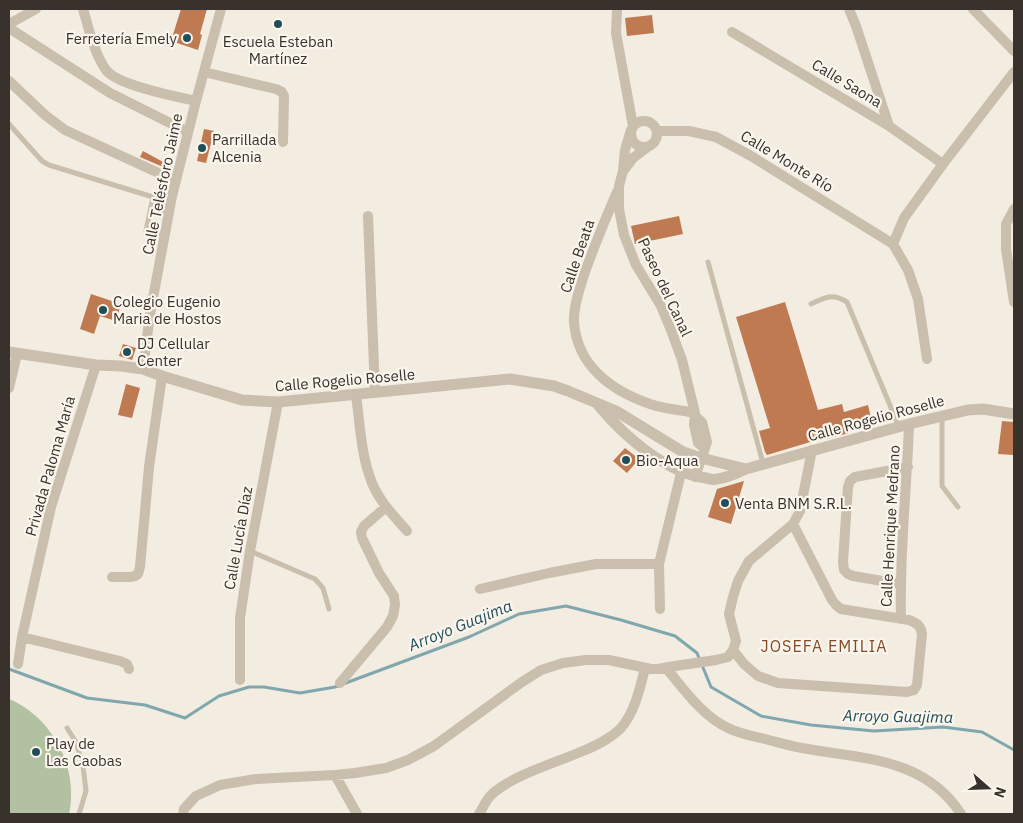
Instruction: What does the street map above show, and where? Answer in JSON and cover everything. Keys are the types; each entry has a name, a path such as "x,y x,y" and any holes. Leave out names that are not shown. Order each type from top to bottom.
{"street":[{"path":"9,24 36,9"},
{"path":"83,9 98,56 107,72 148,90 196,101"},
{"name":"Calle Telésforo Jaime","path":"143,369 150,314 176,181 221,9"},
{"name":"Paseo del Canal","path":"617,9 616,33 632,128 625,150 619,186 619,209 624,235 636,265 661,306 672,330 696,414 694,425 702,453"},
{"path":"849,9 889,126"},
{"path":"973,9 1014,51"},
{"path":"9,28 110,93 188,132"},
{"name":"Calle Saona","path":"732,32 889,126 943,164"},
{"path":"204,72 282,92 284,96 283,142"},
{"path":"893,244 904,218 1014,72"},
{"path":"110,93 120,79"},
{"path":"9,81 45,115 65,130 176,181"},
{"path":"645,120 652,124 657,131 656,140 650,146 641,147 631,138 632,128 640,121 645,120"},
{"name":"Calle Monte Río","path":"657,131 690,131 716,137 751,156 893,244 908,270 918,299 927,359"},
{"name":"Paseo del Canal","path":"623,171 633,158 650,146"},
{"name":"Calle Beata","path":"619,186 592,250 577,296 574,321 578,346 590,365 601,377 626,394 652,404 696,414"},
{"path":"1014,208 1006,224 1006,249 1014,302"},
{"path":"368,216 375,392"},
{"path":"9,388 13,353"},
{"name":"Calle Rogelio Roselle","path":"13,353 96,365 143,369 242,400 278,402 510,379 568,390 616,411 683,452 702,453 746,468"},
{"name":"Privada Paloma María","path":"18,664 22,637 51,507 96,365"},
{"path":"112,578 135,576 138,574 140,567 149,467 162,376"},
{"path":"356,395 364,456 373,484 386,507 407,531"},
{"name":"Calle Lucía Díaz","path":"240,680 240,618 250,551 278,402"},
{"name":"Calle Rogelio Roselle","path":"596,402 610,419 631,439 661,461 695,477 716,480 731,476 746,468 968,410 983,409 1014,414"},
{"name":"Calle Henrique Medrano","path":"734,650 744,664 758,676 778,683 907,692 914,690 917,685 921,628 917,623 901,619 900,584 908,467 904,426"},
{"path":"182,814 196,796 220,785 256,779 335,775 386,768 408,760 434,746 541,670 564,663 586,660 609,660 658,669 728,657 734,650 736,641 729,614 738,581 749,561 793,524 800,512 812,450"},
{"path":"695,477 702,453"},
{"path":"900,584 853,576 844,570 848,487 850,481 855,477 908,467"},
{"path":"660,609 659,564 682,472"},
{"path":"340,683 387,628 393,616 394,596 366,547 361,532 364,526 386,507"},
{"path":"793,524 836,606 841,609 901,619"},
{"path":"480,589 596,564 659,564"},
{"path":"22,637 120,660 127,664 129,670"},
{"path":"479,814 490,796 512,780 594,747 610,738 622,727 632,710 641,686 645,668"},
{"path":"666,668 698,706 728,728 801,748 865,758 901,767 924,778 953,802 961,814"},
{"path":"335,775 357,814"}],"lane":[{"path":"9,124 42,162 153,197 146,231 165,235"},
{"path":"150,210 169,214"},
{"path":"708,262 764,464"},
{"path":"811,304 822,298 838,296 847,302 904,426"},
{"path":"942,417 942,486 958,507"},
{"path":"250,551 315,579 323,588 329,609"},
{"path":"66,728 76,742 83,766 86,791 79,814"}],"green space":[{"name":"Play de Las Caobas","path":"9,699 34,714 53,736 60,749 70,776 71,805 69,814 9,814"}],"building":[{"path":"181,9 207,9 198,50 171,41"},
{"path":"652,15 654,33 627,36 625,18"},
{"path":"204,129 214,131 206,163 197,161"},
{"path":"143,151 165,163 163,167 140,157"},
{"path":"679,216 683,234 635,244 631,226"},
{"name":"Colegio Eugenio Maria de Hostos","path":"91,294 121,304 116,321 100,316 94,334 80,329"},
{"path":"785,302 818,410 842,404 844,412 868,405 872,422 848,429 849,433 827,439 827,437 767,455 759,431 770,428 736,317"},
{"name":"DJ Cellular Center","path":"123,344 136,348 132,360 119,356"},
{"path":"126,384 140,388 132,418 118,415"},
{"path":"1002,421 1014,422 1013,455 998,454"},
{"name":"Bio-Aqua","path":"625,448 639,459 627,473 613,461"},
{"name":"Venta BNM S.R.L.","path":"744,481 731,524 708,517 717,489"}],"waterway":[{"name":"Arroyo Guajima","path":"9,669 87,698 145,705 185,718 219,696 249,687 264,687 300,693 335,687 469,637 519,614 566,606 675,636 697,653 711,687 761,716 811,725 874,731 943,727 982,732 1014,750"}],"place":[{"name":"Escuela Esteban Martínez","path":"278,24"},
{"name":"Ferretería Emely","path":"187,38"},
{"name":"Parrillada Alcenia","path":"202,148"},
{"name":"Colegio Eugenio Maria de Hostos","path":"103,310"},
{"name":"DJ Cellular Center","path":"127,352"},
{"name":"Bio-Aqua","path":"626,460"},
{"name":"Venta BNM S.R.L.","path":"725,503"},
{"name":"Play de Las Caobas","path":"36,752"}],"district":[{"name":"JOSEFA EMILIA","path":"824,646"}]}
